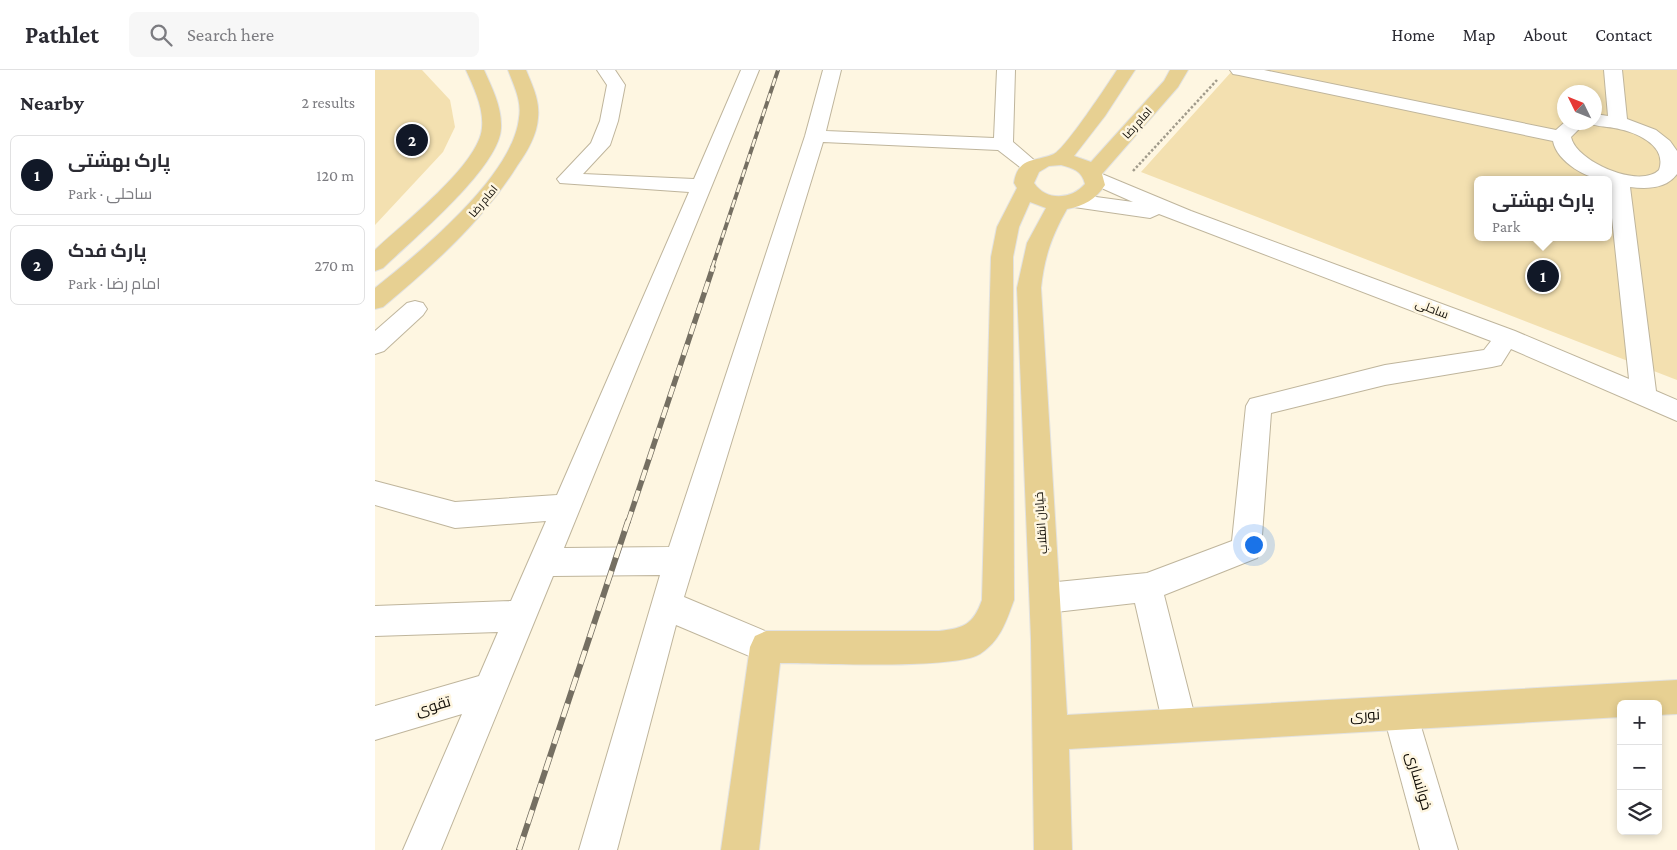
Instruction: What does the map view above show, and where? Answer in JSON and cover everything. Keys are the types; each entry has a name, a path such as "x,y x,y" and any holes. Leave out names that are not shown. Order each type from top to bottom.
{"main road":[{"path":"375,264 463,179 487,148 492,128 488,98 475,70"},
{"name":"امام رضا","path":"375,301 467,220 497,185 520,146 529,117 527,93 517,70"},
{"path":"1061,159 1098,112 1126,70"},
{"name":"امام رضا","path":"1093,176 1172,84 1179,70"},
{"path":"1098,112 1103,72"},
{"path":"740,850 766,647 939,647 968,643 989,625 999,600 1002,257 1008,227 1029,178 1047,160 1061,159 1079,163 1093,176 1095,185 1091,192 1067,202 1046,202 1034,196 1029,178"},
{"name":"خیابان انقلاب","path":"1053,850 1052,733 1047,598 1039,494 1029,288 1032,262 1038,238 1067,202"},
{"name":"نوری","path":"1052,733 1677,697"}],"street":[{"path":"606,70 616,85 609,121 600,145 567,180 702,186"},
{"path":"422,850 750,70"},
{"path":"598,850 679,561 815,136 832,70"},
{"path":"1006,70 1003,144 1029,178"},
{"path":"1239,70 1561,137"},
{"path":"1613,70 1618,123"},
{"path":"1602,121 1618,123 1645,132 1672,146 1677,162 1675,170 1670,176 1648,182 1612,177"},
{"path":"1561,137 1566,130"},
{"path":"815,136 1003,144"},
{"path":"1561,137 1568,153 1577,161 1607,176"},
{"path":"1093,176 1183,216"},
{"path":"1619,179 1643,396"},
{"path":"1067,202 1183,216"},
{"name":"ساحلی","path":"1183,216 1506,337 1677,411"},
{"path":"375,345 415,309"},
{"path":"1047,598 1147,587 1246,549 1259,406 1385,375 1492,358 1506,337"},
{"path":"375,493 455,515 567,507"},
{"path":"543,562 679,561"},
{"path":"1147,587 1179,725"},
{"path":"666,605 766,647"},
{"path":"375,621 521,616"},
{"name":"تقوی","path":"375,723 490,689"},
{"name":"خوانساری","path":"1400,713 1439,850"}],"path":[{"path":"1140,176 1131,173 1219,77"}],"shaded area":[{"path":"375,70 422,70 450,100 455,127 443,152 375,225"},
{"path":"1233,70 1677,70 1677,380 1141,172"}],"railway":[{"path":"712,268 778,70"},
{"path":"628,522 713,267"},
{"path":"519,850 628,521"}],"place":[{"name":"پارک فدک","path":"412,140"},
{"name":"پارک بهشتی","path":"1543,276"}]}
